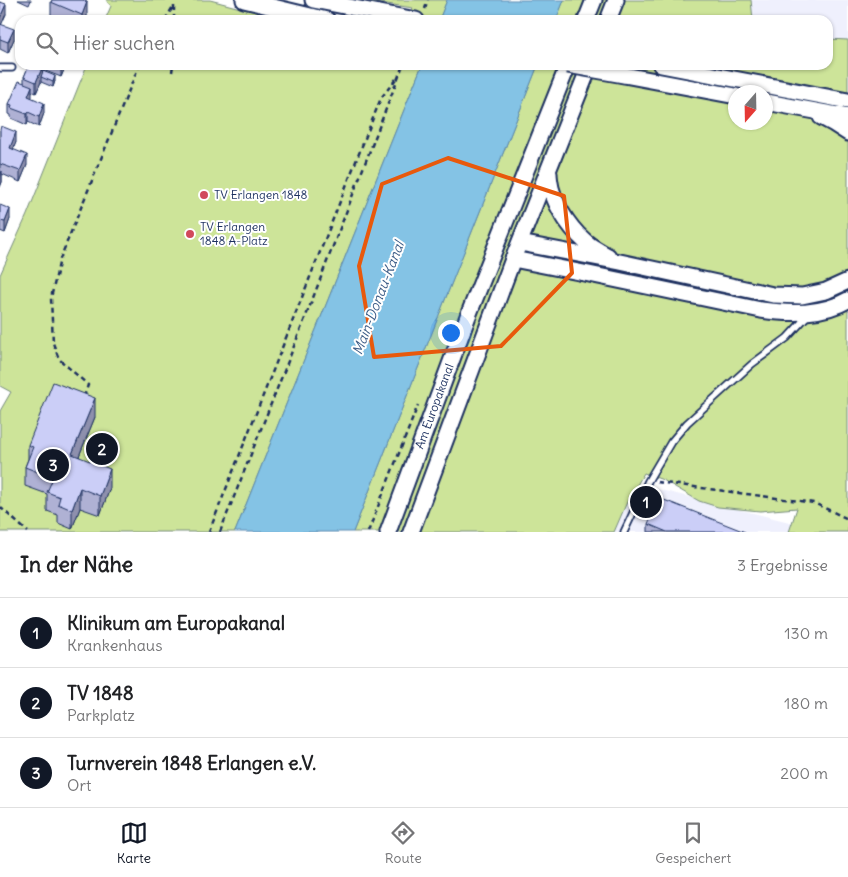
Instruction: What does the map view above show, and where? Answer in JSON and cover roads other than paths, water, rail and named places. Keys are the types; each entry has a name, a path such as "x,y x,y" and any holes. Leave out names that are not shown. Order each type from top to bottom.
{"main road":[{"path":"244,0 306,15"},
{"path":"313,0 391,15"},
{"path":"588,15 594,0"},
{"path":"610,15 616,0"},
{"name":"Am Europakanal","path":"388,532 445,376 566,70"},
{"name":"Am Europakanal","path":"412,532 514,250 588,70"},
{"path":"596,70 728,94"},
{"path":"687,70 848,101"},
{"path":"773,103 848,117"},
{"path":"808,110 848,133"},
{"path":"548,171 554,196 567,221 591,245 620,262"},
{"path":"504,228 514,250 589,274 777,312 811,312 841,304 848,300"},
{"path":"493,254 514,250 620,262 773,295 802,296 826,291 848,280"}],"lane":[{"path":"0,68 12,68"},
{"path":"624,532 648,481 671,442 752,364 787,338 811,312"}],"water":[{"path":"447,0 564,0 558,15 441,15"},
{"name":"Main-Donau-Kanal","path":"420,70 536,70 353,532 235,532"}],"place":[{"name":"TV Erlangen 1848","path":"204,195"},
{"name":"TV Erlangen 1848 A-Platz","path":"190,234"},
{"name":"TV 1848","path":"102,449"},
{"name":"Turnverein 1848 Erlangen e.V.","path":"53,465"},
{"name":"Klinikum am Europakanal","path":"646,502"}]}
